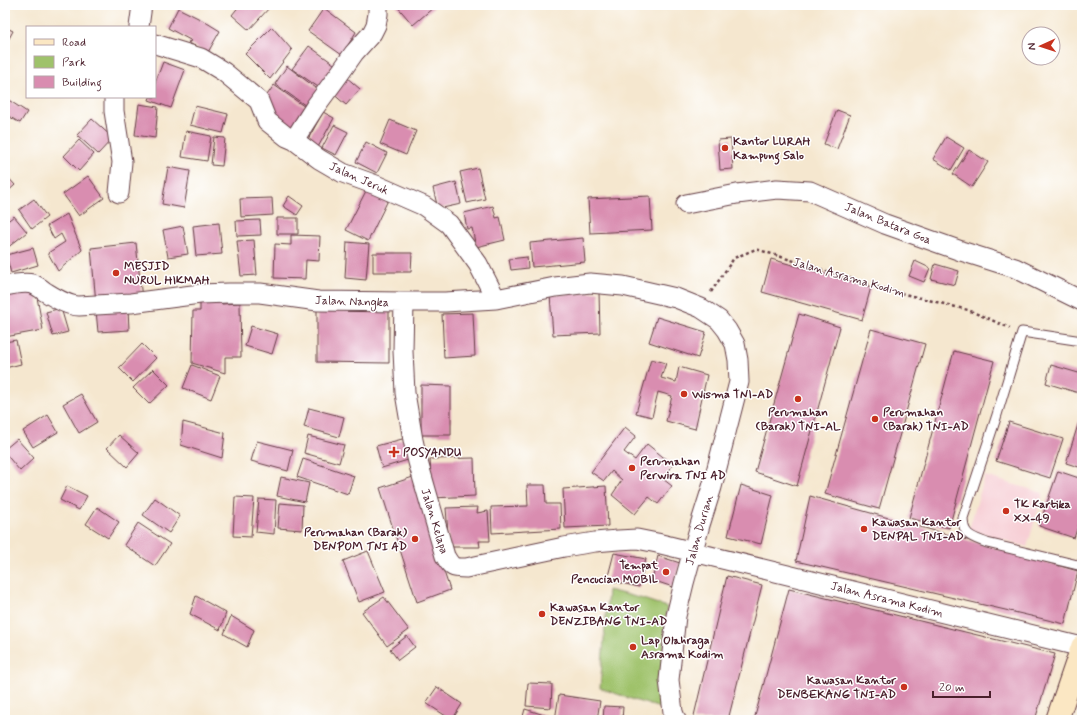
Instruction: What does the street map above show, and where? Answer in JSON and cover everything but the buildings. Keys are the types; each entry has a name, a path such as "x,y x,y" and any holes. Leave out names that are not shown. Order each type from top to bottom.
{"main road":[{"path":"1057,720 1082,647"}],"street":[{"path":"139,26 142,5"},
{"path":"294,140 315,107 354,53 372,33 376,24 378,5"},
{"name":"Jalan Jeruk","path":"156,44 201,58 224,72 259,101 267,120 287,137 294,140 319,159 343,172 424,206 449,224 478,264 496,299"},
{"path":"114,98 114,111 122,162 120,193"},
{"name":"Jalan Batara Goa","path":"686,204 737,194 777,189 810,191 885,224 961,251 1015,268 1082,301"},
{"name":"Jalan Nangka","path":"5,286 23,283 36,285 55,298 72,306 79,306 131,303 200,294 244,293 260,293 318,301 445,302 496,299 554,287 590,283 623,286 676,298 701,308"},
{"name":"Jalan Kelapa","path":"404,302 403,351 405,393 413,440 445,556 450,565 456,568 466,568 564,547 618,540 644,540 692,552"},
{"name":"Jalan Durian","path":"676,720 673,712 669,680 679,600 712,487 739,382 738,360 735,344 719,320 701,308"},
{"name":"Jalan Asrama Kodim","path":"692,552 1082,647"}],"lane":[{"path":"1082,341 1022,332 996,418 963,518 963,527 966,532 974,538 987,543 1082,566"}],"path":[{"name":"Jalan Asrama Kodim","path":"701,308 734,258 756,249 877,287 968,310 1022,332"}],"shaded area":[{"name":"TK Kartika XX-49","path":"985,476 1043,493 1027,547 969,529"}],"green space":[{"name":"Lap Olahraga Asrama Kodim","path":"608,590 667,607 664,638 664,709 600,688"}],"place":[{"name":"Kantor LURAH Kampung Salo","path":"725,148"},
{"name":"MESJID NURUL HIKMAH","path":"116,273"},
{"name":"Wisma TNI-AD","path":"684,394"},
{"name":"Perumahan (Barak) TNI-AL","path":"798,399"},
{"name":"Perumahan (Barak) TNI-AD","path":"875,419"},
{"name":"POSYANDU","path":"394,452"},
{"name":"Perumahan Perwira TNI AD","path":"632,468"},
{"name":"TK Kartika XX-49","path":"1006,511"},
{"name":"Kawasan Kantor DENPAL TNI-AD","path":"864,529"},
{"name":"Perumahan (Barak) DENPOM TNI AD","path":"415,539"},
{"name":"Tempat Pencucian MOBIL","path":"666,572"},
{"name":"Kawasan Kantor DENZIBANG TNI-AD","path":"542,614"},
{"name":"Lap Olahraga Asrama Kodim","path":"633,647"},
{"name":"Kawasan Kantor DENBEKANG TNI-AD","path":"904,687"}]}
